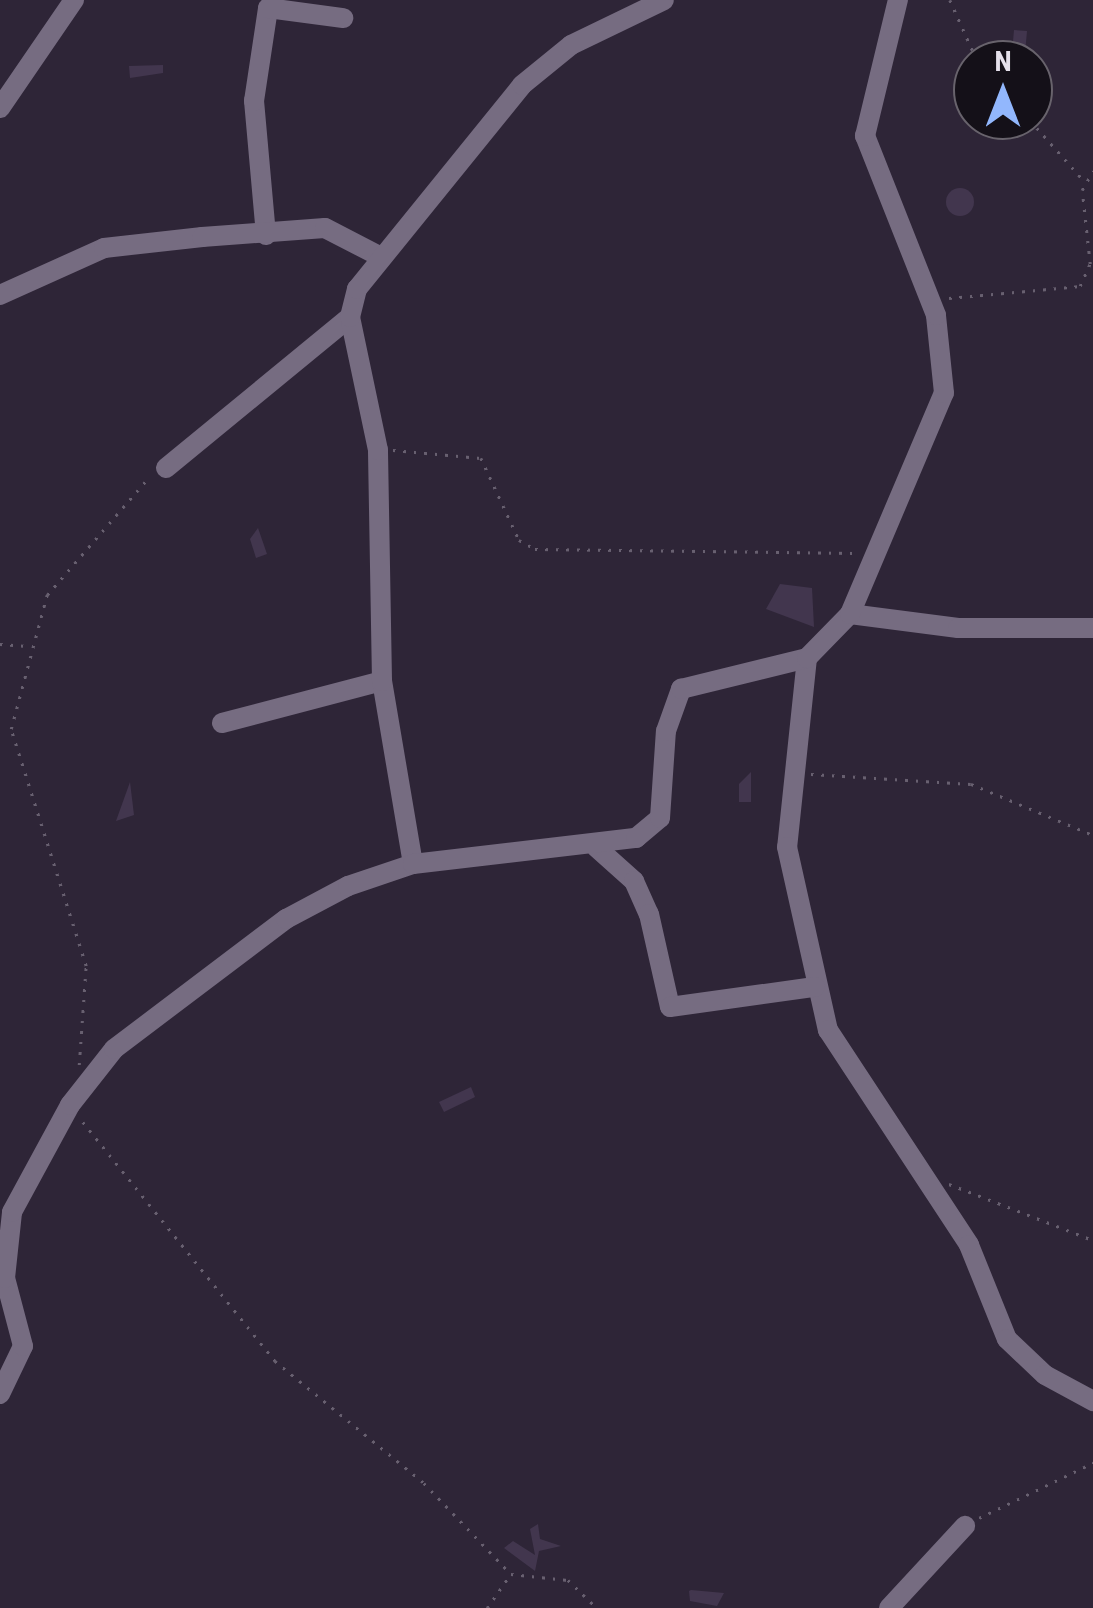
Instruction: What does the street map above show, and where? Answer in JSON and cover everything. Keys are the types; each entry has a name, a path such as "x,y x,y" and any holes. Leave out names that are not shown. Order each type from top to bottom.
{"street":[{"path":"0,108 74,0"},
{"path":"166,468 350,318 381,257 522,85 571,45 664,0"},
{"path":"0,1394 22,1346 2,1277 4,1228 73,1100 151,1017 286,919 413,864 596,848 636,838 660,818 666,731 681,689 807,658 850,614 944,393 936,315 865,136 898,0"},
{"path":"266,235 254,101 263,24 272,1 343,18"},
{"path":"0,295 104,248 324,228 381,257"},
{"path":"350,318 378,450 382,681 413,864"},
{"path":"850,614 958,628 1093,628"},
{"path":"807,658 787,847 815,986 828,1030 969,1245 1014,1348 1093,1401"},
{"path":"222,724 382,681"},
{"path":"596,848 642,897 670,1007 815,986"},
{"path":"889,1608 964,1526"}],"path":[{"path":"950,0 968,40"},
{"path":"936,315 955,290 1080,286 1090,264 1085,182 1048,140"},
{"path":"1085,182 1093,171"},
{"path":"378,450 481,458 520,540 535,549 876,554"},
{"path":"145,482 46,595 27,646 11,729 86,966 73,1100 275,1361 424,1483 510,1574 568,1580 597,1608"},
{"path":"0,644 27,646"},
{"path":"794,774 972,784 1093,835"},
{"path":"920,1174 1093,1240"},
{"path":"964,1526 1093,1463"},
{"path":"487,1608 510,1574"}],"building":[{"path":"1014,30 1027,31 1026,40 1013,40"},
{"path":"163,65 163,73 130,78 129,66"},
{"path":"960,188 970,192 974,202 970,212 960,216 950,212 946,202 950,192"},
{"path":"258,528 267,554 256,558 250,539"},
{"path":"780,584 812,588 814,627 766,609"},
{"path":"751,772 751,802 739,802 739,784"},
{"path":"130,782 134,815 116,821"},
{"path":"471,1087 475,1097 444,1112 439,1102"},
{"path":"538,1524 540,1539 561,1546 539,1551 535,1571 504,1548 513,1541 535,1555 530,1529"},
{"path":"689,1591 724,1593 717,1606 690,1601"}]}
